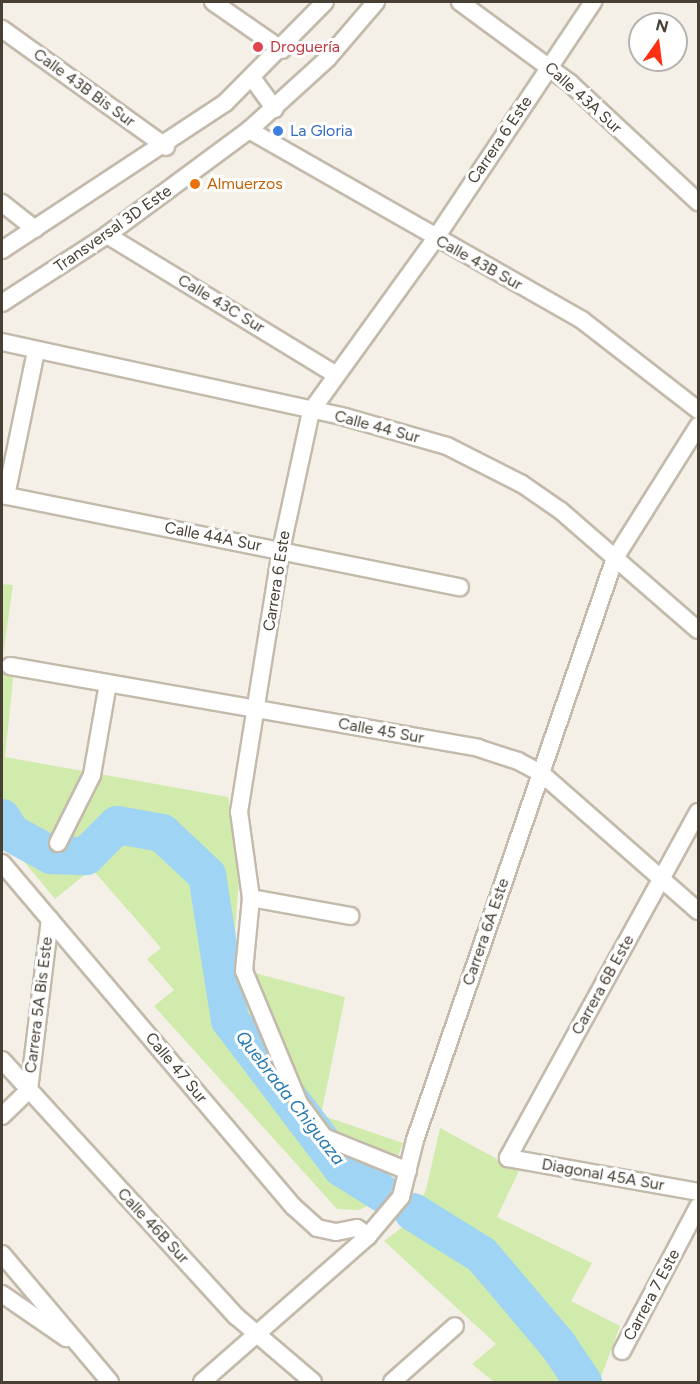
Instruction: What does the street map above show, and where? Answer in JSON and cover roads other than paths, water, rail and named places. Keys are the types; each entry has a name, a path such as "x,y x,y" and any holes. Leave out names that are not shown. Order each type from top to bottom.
{"street":[{"path":"213,2 282,50"},
{"path":"2,250 166,147 253,78 325,2"},
{"name":"Transversal 3D Este","path":"2,303 107,235 249,130 275,109 376,2"},
{"name":"Calle 43A Sur","path":"460,2 549,66 699,202"},
{"name":"Carrera 6 Este","path":"408,1171 324,1137 299,1103 244,971 251,897 239,812 281,550 311,411 335,374 435,239 593,2"},
{"name":"Calle 43B Bis Sur","path":"2,28 166,147"},
{"path":"253,78 275,109"},
{"name":"Calle 43B Sur","path":"249,130 435,239 582,320 699,410"},
{"path":"2,203 35,229"},
{"name":"Calle 43C Sur","path":"107,235 335,374"},
{"name":"Calle 44 Sur","path":"2,342 411,434 487,464 561,511 699,630"},
{"path":"4,495 36,351"},
{"name":"Carrera 6A Este","path":"202,1383 368,1236 401,1197 541,773 615,558 699,426"},
{"name":"Calle 44A Sur","path":"4,495 460,587"},
{"name":"Calle 45 Sur","path":"10,666 478,748 541,773 699,911"},
{"path":"58,843 92,775 108,683"},
{"name":"Carrera 6B Este","path":"508,1158 699,812"},
{"name":"Calle 47 Sur","path":"2,863 294,1207 317,1228 336,1232 357,1227 368,1236"},
{"path":"251,897 350,916"},
{"name":"Carrera 5A Bis Este","path":"2,1116 29,1090 50,919"},
{"name":"Calle 46B Sur","path":"2,1060 257,1335 313,1383"},
{"name":"Diagonal 45A Sur","path":"508,1158 699,1192"},
{"name":"Carrera 7 Este","path":"622,1351 699,1207"},
{"path":"2,1254 110,1383"},
{"path":"2,1294 86,1352"},
{"path":"392,1383 455,1326"}],"waterway":[{"name":"Quebrada Chiguaza","path":"2,818 11,833 51,855 86,856 117,825 162,833 207,875 230,1020 342,1168 382,1193"},
{"path":"413,1212 482,1255 558,1345 583,1382"}],"place":[{"name":"Droguería","path":"258,47"},
{"name":"La Gloria","path":"278,131"},
{"name":"Almuerzos","path":"195,184"}]}
